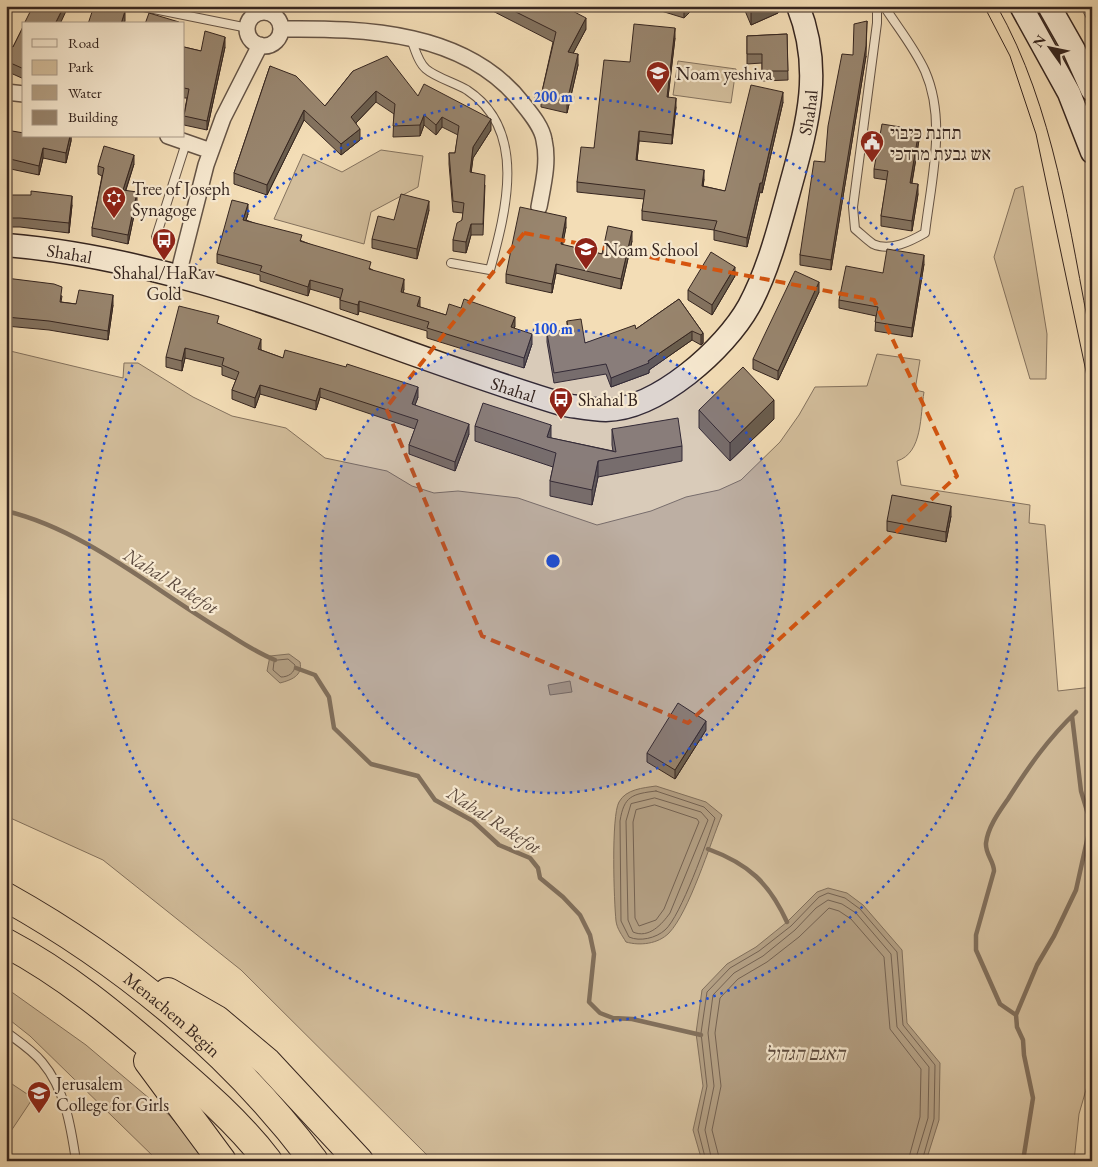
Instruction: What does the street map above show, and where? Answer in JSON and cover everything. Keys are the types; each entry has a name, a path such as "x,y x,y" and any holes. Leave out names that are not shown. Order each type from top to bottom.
{"highway":[{"name":"Menachem Begin","path":"6,897 79,940 113,963 191,1028 257,1094 314,1161"},
{"path":"6,943 83,990 109,1010 205,1094 268,1161"},
{"path":"113,963 217,1020 267,1062 359,1161"},
{"path":"109,1010 179,1100 222,1161"}],"street":[{"name":"Shahal","path":"6,245 86,256 178,275 557,402 608,410 631,405 667,389 717,350 749,306 762,274 787,197 811,101 813,64 809,39 798,6"},
{"path":"1020,6 1069,93 1092,152"},
{"path":"1049,6 1074,50 1092,90"},
{"path":"270,13 277,18 281,29 277,41 266,46 260,45 250,39 248,17 270,13"},
{"path":"281,29 345,28 410,38 454,53 492,73 515,94 534,118 544,138 547,162 539,208"},
{"path":"178,275 211,151 223,118 260,45"},
{"path":"6,92 22,94"},
{"path":"173,138 211,151"}],"lane":[{"path":"139,6 248,17"},
{"path":"878,6 878,24 853,207 855,228 874,244 890,246 905,244 925,233 937,128 934,105 926,73 912,46 884,6"},
{"path":"1085,6 1092,19"},
{"path":"410,38 418,59 427,70 453,81 489,109 501,130 507,157 500,230 490,270 451,263"},
{"path":"156,237 186,143"},
{"path":"6,1032 42,1061 52,1077 62,1098 72,1132 76,1161"}],"highlighted area":[{"path":"524,233 874,300 957,476 688,723 482,636 386,408"}],"green space":[{"path":"678,61 736,69 731,103 673,95"},
{"path":"381,150 423,156 418,187 371,212 364,244 274,219 303,154 342,172"},
{"path":"1023,186 1047,334 1046,379 1030,379 994,257 1015,189"},
{"path":"6,350 123,378 124,363 138,363 193,397 232,416 286,428 325,458 387,471 412,486 434,493 458,491 518,498 597,525 651,511 686,497 719,490 741,480 780,442 799,415 815,387 867,386 877,354 920,360 915,390 924,392 921,422 912,450 905,457 897,461 901,485 1030,505 1029,523 1045,525 1058,691 1092,687 1092,1069 1079,1114 1074,1161 433,1161 241,970 103,860 6,816"},
{"path":"6,988 86,1045 169,1115 208,1161 158,1161 30,1036 6,1017"},
{"path":"6,1080 33,1098 11,1131 6,1128"}],"water":[{"path":"289,654 300,662 300,671 292,679 280,683 267,671 270,656"},
{"path":"570,681 572,692 550,695 548,685"},
{"path":"656,786 706,802 722,815 691,894 677,923 660,940 643,944 631,943 626,942 616,921 614,860 616,810 619,802 626,794 635,790"},
{"name":"האגם הגדול","path":"828,888 847,893 863,905 902,950 907,1023 940,1063 939,1120 926,1161 702,1161 693,1130 703,1086 696,1033 702,990 727,964 756,947 787,922 817,892"}],"building":[{"path":"33,6 64,6 56,22 25,22"},
{"path":"94,6 111,6 125,11 122,22 89,22"},
{"path":"504,6 563,6 586,18 568,52 578,54 567,102 541,96 556,32"},
{"path":"149,13 179,22 146,22"},
{"path":"867,21 866,46 831,260 800,255 814,161 825,162 828,126 842,54 853,55 854,24"},
{"path":"634,24 675,28 667,97 676,98 672,135 639,131 636,160 704,170 702,186 725,191 751,85 783,92 747,238 714,230 717,221 642,211 645,190 577,182 581,147 594,148 604,60 630,62"},
{"path":"22,29 22,68 6,61 6,44 13,47"},
{"path":"205,31 225,37 207,121 185,116 189,89 185,88 185,47 201,51"},
{"path":"787,34 788,71 762,71 762,54 747,54 747,36"},
{"path":"387,56 418,96 424,84 491,119 473,147 470,172 485,175 483,224 471,224 466,242 453,240 457,223 462,220 464,203 453,201 449,153 455,153 459,126 442,117 436,125 424,115 420,125 393,126 395,104 376,91 351,117 360,129 341,144 304,110 267,185 234,173 270,66 296,76 325,106 353,71"},
{"path":"882,124 919,130 910,183 918,184 912,221 881,216 888,171 874,169"},
{"path":"6,130 22,133 22,138 70,138 66,153 43,148 39,166 6,158"},
{"path":"104,146 134,155 123,190 137,192 128,235 92,228 104,168 98,166"},
{"path":"31,191 72,196 69,223 6,218 6,195 31,195"},
{"path":"401,194 429,201 417,249 372,239 378,216 394,220"},
{"path":"232,200 248,204 243,220 302,235 300,241 371,262 369,269 404,279 401,292 420,297 417,306 446,315 449,304 461,308 464,299 515,317 511,327 532,334 524,358 427,328 429,322 359,301 358,305 340,300 343,289 310,280 308,287 260,271 262,266 217,254"},
{"path":"520,207 566,217 561,244 602,254 608,226 632,231 621,279 556,264 552,284 506,274"},
{"path":"887,249 924,255 912,328 875,322 878,307 839,300 846,266 883,273"},
{"path":"711,252 735,267 712,305 688,290"},
{"path":"795,271 819,282 778,371 753,359"},
{"path":"6,278 54,284 62,287 60,302 76,304 79,290 113,295 108,331 49,321 6,317"},
{"path":"679,299 703,333 701,335 692,331 648,361 649,363 611,378 606,364 554,373 547,333 568,329 567,321 581,319 585,343 635,325 636,329"},
{"path":"179,306 219,316 217,323 261,339 258,349 283,358 285,350 346,367 347,364 418,387 412,404 469,424 455,462 409,445 418,420 320,388 316,401 260,385 255,398 232,390 239,372 222,365 224,358 185,348 182,361 166,357"},
{"path":"743,367 774,400 730,443 699,410"},
{"path":"483,403 551,425 547,437 616,452 612,429 678,418 682,446 598,461 592,490 550,481 556,453 475,426"},
{"path":"892,495 951,506 946,532 887,521"},
{"path":"678,703 706,721 675,770 647,753"}],"waterway":[{"name":"Nahal Rakefot","path":"6,511 36,520 92,547 199,616 275,660"},
{"name":"Nahal Rakefot","path":"296,668 315,675 329,697 334,728 371,764 418,776 435,800 473,821 499,845 530,858 538,868 540,878 563,897 580,915 590,935 594,954 589,1002 600,1013 613,1018 632,1019 701,1035"},
{"path":"1023,1161 1033,1098 1024,1055 1023,1040 1017,1027 1016,1015 1000,1004 976,950 976,935 994,871 986,843 994,820 1039,753 1076,712"},
{"path":"1016,1015 1037,965 1054,936 1076,890 1088,836 1088,814 1081,791 1072,716"},
{"path":"708,849 735,861 756,876 773,896 787,922"}],"tram line":[{"path":"984,6 1010,56 1036,134 1092,400"},
{"path":"997,6 1017,45 1033,86 1058,170 1092,343"}],"place":[{"name":"Noam yeshiva","path":"658,94"},
{"name":"תחנת כיבוי אש גבעת מרדכי","path":"872,163"},
{"name":"Tree of Joseph Synagoge","path":"114,219"},
{"name":"Shahal/HaRav Gold","path":"164,261"},
{"name":"Noam School","path":"586,270"},
{"name":"Shahal B","path":"561,420"},
{"name":"Jerusalem College for Girls","path":"39,1114"}]}
